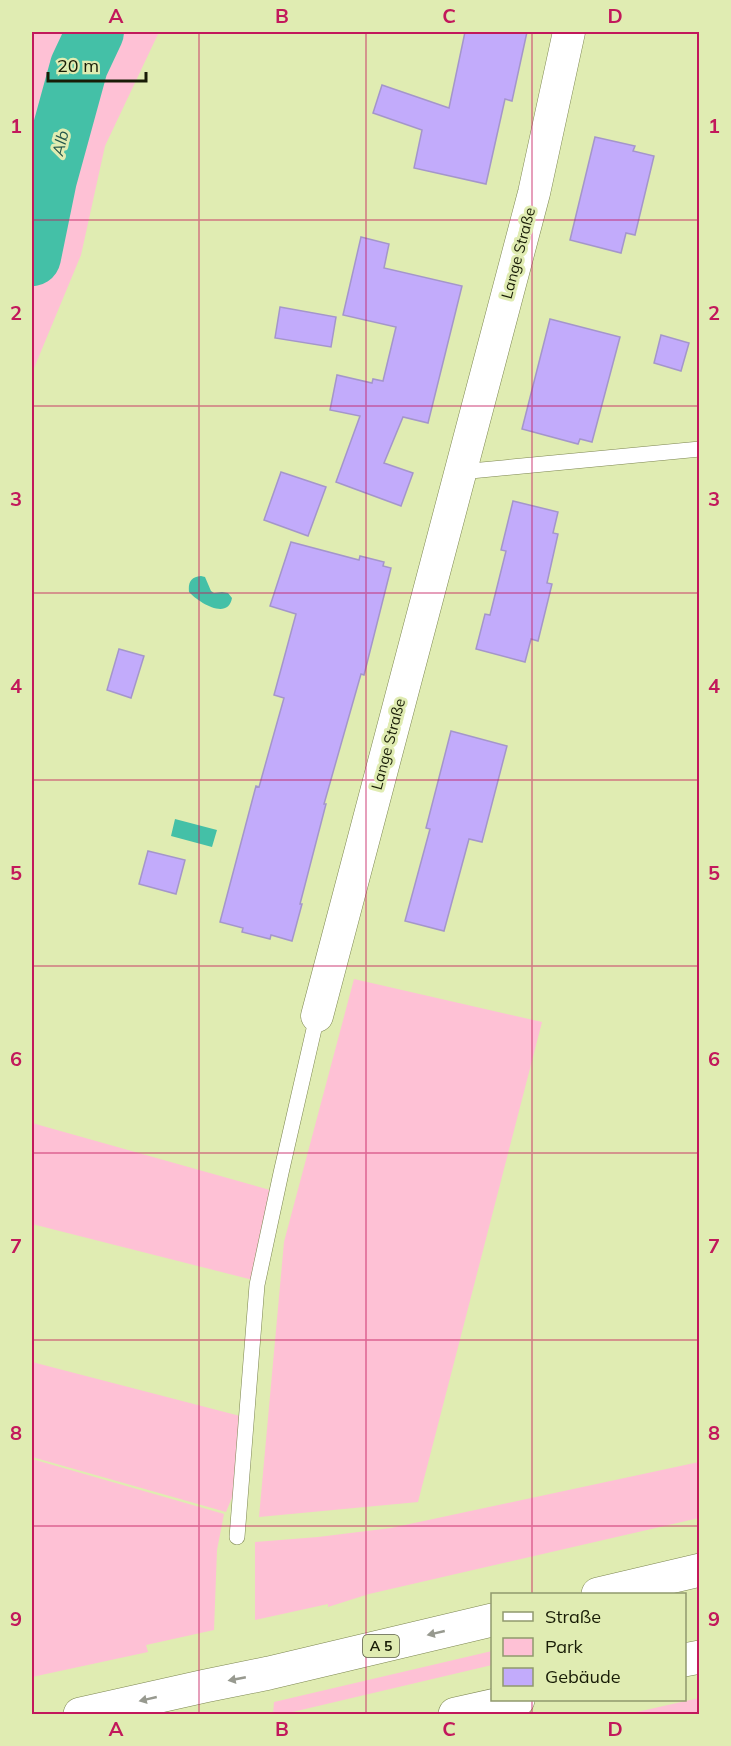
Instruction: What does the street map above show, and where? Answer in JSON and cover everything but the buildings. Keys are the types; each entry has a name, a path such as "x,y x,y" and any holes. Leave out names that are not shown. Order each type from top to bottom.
{"highway":[{"path":"602,1593 699,1570"},
{"name":"A 5","path":"80,1714 269,1673 491,1620"},
{"path":"455,1714 514,1701"}],"street":[{"name":"Lange Straße","path":"317,1016 534,193 568,32"}],"lane":[{"path":"460,472 699,449"},
{"path":"237,1537 258,1285 317,1016"}],"green space":[{"path":"32,32 159,32 105,146 81,255 32,373"},
{"path":"354,979 542,1022 418,1502 259,1517 284,1242"},
{"path":"32,1123 270,1190 253,1280 32,1224"},
{"path":"32,1362 240,1416 233,1495 226,1512 32,1457"},
{"path":"32,1459 224,1514 217,1550 214,1630 146,1645 148,1652 32,1677"},
{"path":"699,1462 699,1518 369,1594 328,1607 328,1604 255,1620 255,1542 391,1528"},
{"path":"491,1651 491,1665 284,1714 273,1714 274,1702"},
{"path":"699,1698 699,1714 628,1714 686,1701"}],"water":[{"path":"201,576 205,577 214,593 228,593 232,598 229,605 219,609 212,607 189,592 191,581"},
{"path":"175,819 217,830 212,847 171,836"}],"waterway":[{"name":"Alb","path":"32,257 48,179 79,66 95,32"}]}
